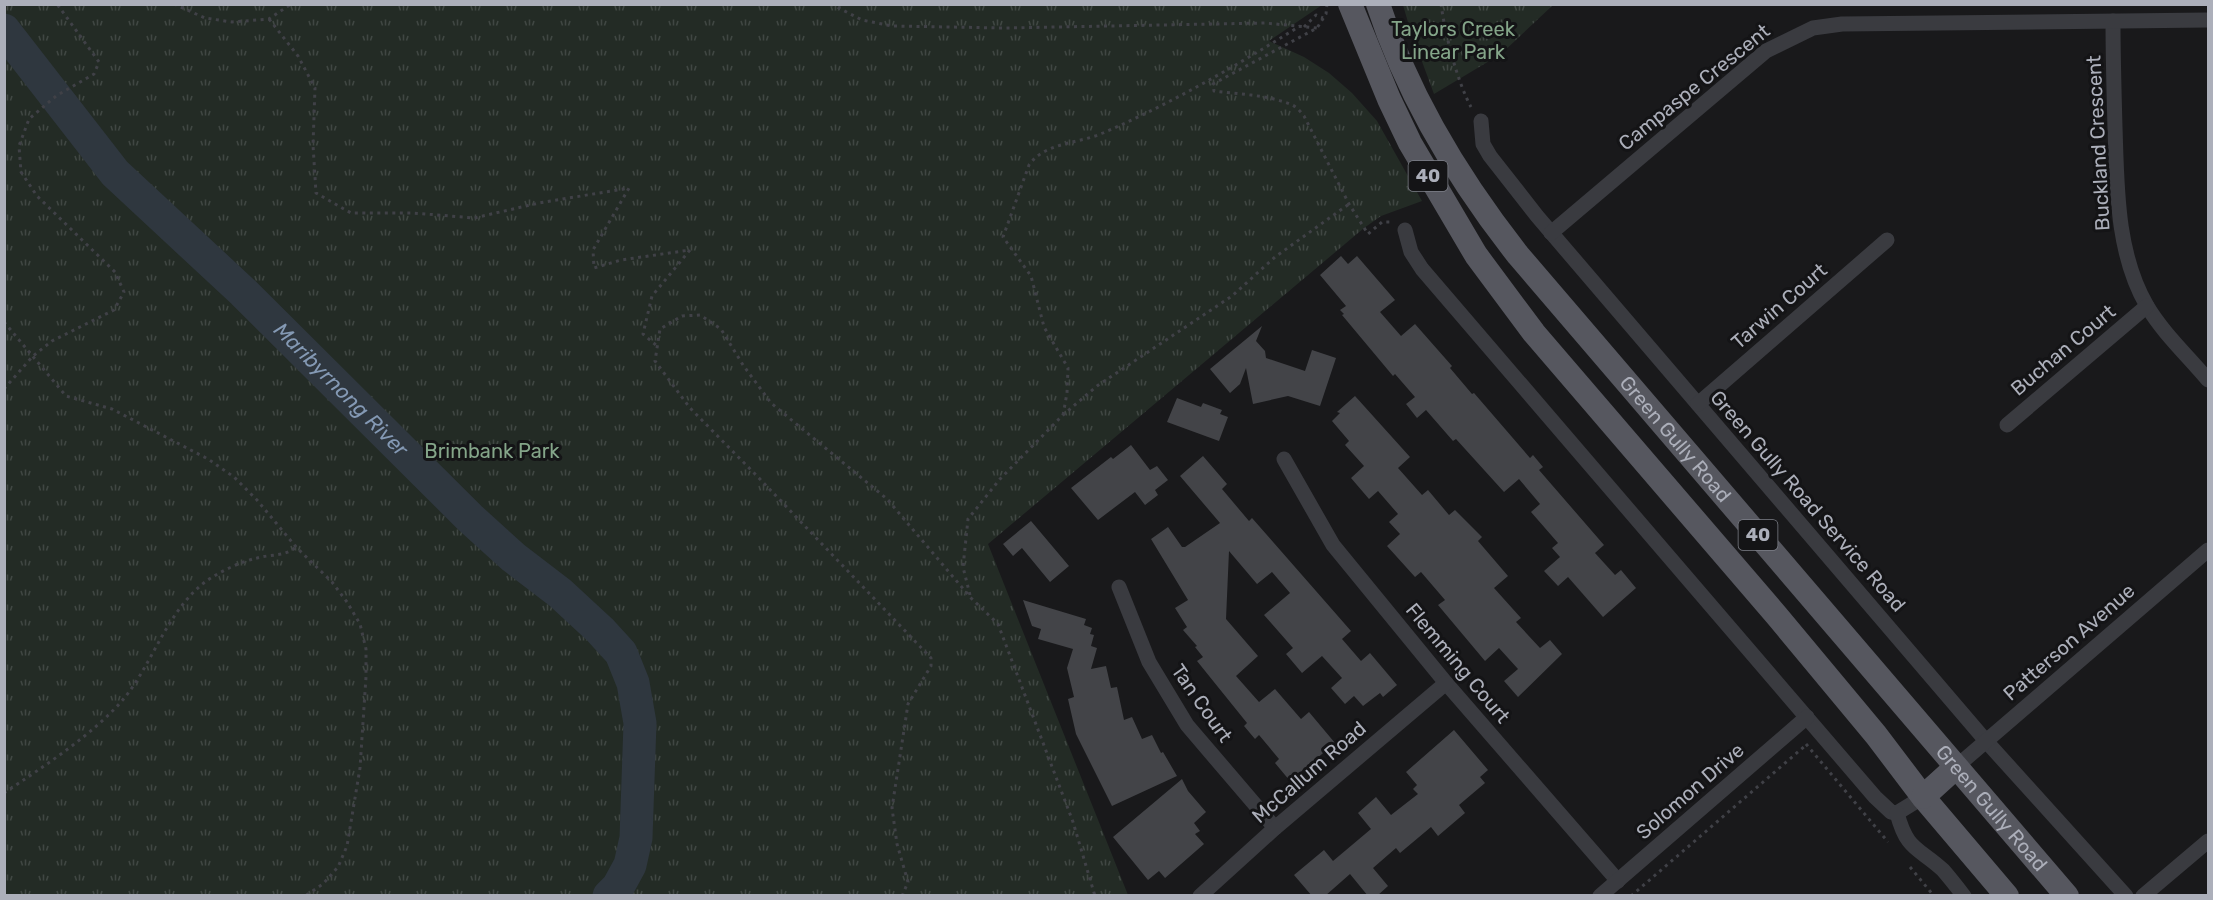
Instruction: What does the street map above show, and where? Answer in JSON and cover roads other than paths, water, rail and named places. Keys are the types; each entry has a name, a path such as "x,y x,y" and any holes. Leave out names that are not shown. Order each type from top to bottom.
{"main road":[{"name":"Green Gully Road","path":"1350,4 1379,78 1410,143 1476,255 1534,333 1777,616 1876,735 1923,797 2007,896"},
{"name":"Green Gully Road","path":"1378,4 1412,88 1456,171 1482,209 1518,255 2067,896"},
{"path":"1923,797 1956,767"}],"street":[{"name":"Campaspe Crescent","path":"1551,232 1766,51 1813,28 1842,24 2208,20"},
{"name":"Buckland Crescent","path":"2113,21 2118,198 2127,253 2147,306 2208,380"},
{"name":"Green Gully Road Service Road","path":"1481,121 1483,144 1490,156 1551,232 1986,741 2126,896"},
{"path":"1405,230 1411,252 1422,269 1875,797 1891,812 1897,813 1923,797"},
{"name":"Tarwin Court","path":"1698,404 1887,240"},
{"name":"Buchan Court","path":"2007,426 2147,306"},
{"name":"Flemming Court","path":"1284,459 1333,545 1446,683 1618,881"},
{"name":"Patterson Avenue","path":"1956,767 2208,550"},
{"name":"Tan Court","path":"1119,587 1149,662 1187,725 1275,828"},
{"name":"McCallum Road","path":"1200,896 1275,828 1446,683"},
{"name":"Solomon Drive","path":"1600,896 1807,717"},
{"path":"1897,813 1902,832 1909,842 1921,855 1943,871 1964,896"},
{"path":"2143,896 2208,841"}],"waterway":[{"name":"Maribyrnong River","path":"4,30 115,173 243,292 470,518 513,557 560,593 621,653 633,683 640,723 636,838 630,865 618,887 609,896"}],"park label":[{"name":"Taylors Creek Linear Park","path":"1453,40"},
{"name":"Brimbank Park","path":"492,451"}]}
